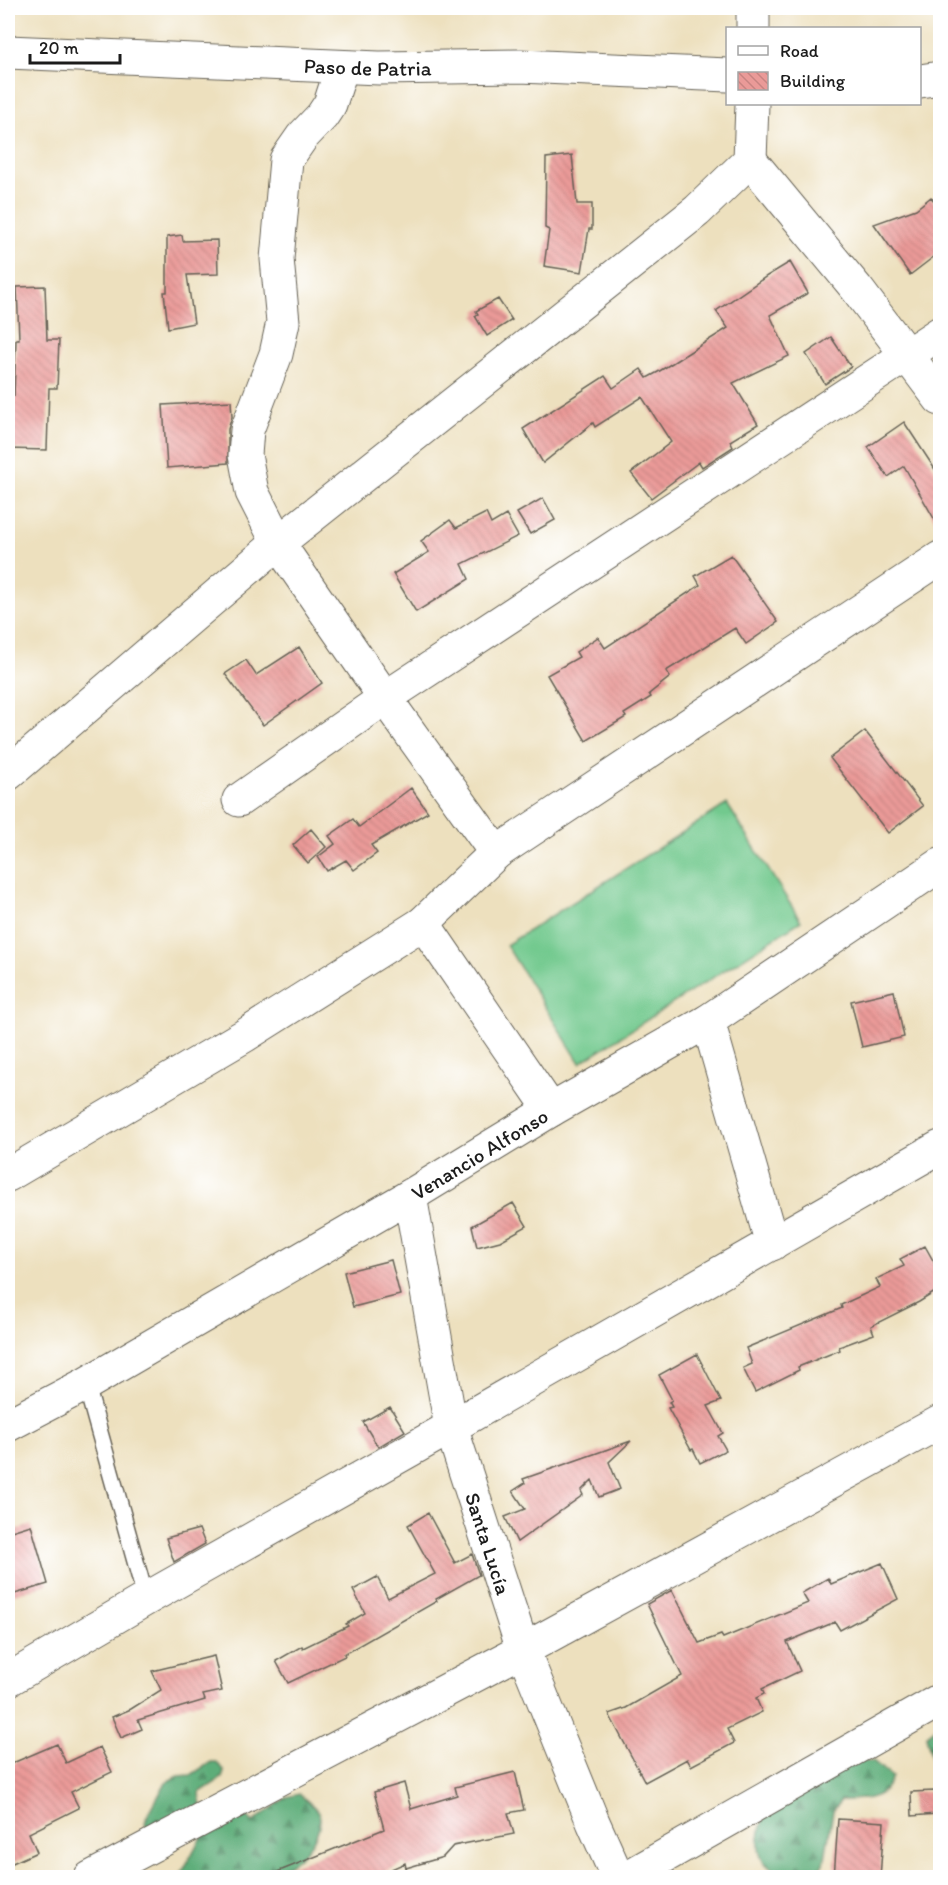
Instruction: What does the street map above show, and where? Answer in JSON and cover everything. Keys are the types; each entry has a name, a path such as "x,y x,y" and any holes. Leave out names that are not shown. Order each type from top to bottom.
{"street":[{"path":"753,8 753,27"},
{"name":"Paso de Patria","path":"8,52 342,67 520,66 726,75"},
{"path":"342,67 330,104 286,160 277,259 283,322 276,354 247,430 245,455 252,492 278,543 496,853"},
{"path":"921,81 940,78"},
{"path":"752,105 750,160 909,355 940,399"},
{"path":"8,774 278,543 697,211 750,160"},
{"path":"239,800 385,698 940,333"},
{"path":"8,1175 244,1036 423,923 496,853 940,558"},
{"name":"Venancio Alfonso","path":"8,1425 87,1384 410,1196 551,1110 708,1021 940,865"},
{"path":"423,923 551,1110"},
{"path":"708,1021 771,1244"},
{"path":"8,1680 146,1599 940,1147"},
{"name":"Santa Lucía","path":"410,1196 451,1427 523,1650 618,1878"},
{"path":"90,1878 523,1650 940,1422"},
{"path":"626,1878 940,1700"}],"lane":[{"path":"87,1384 146,1599"}],"green space":[{"path":"727,804 801,921 580,1063 506,945"},
{"path":"940,1725 940,1762 932,1759 926,1736"},
{"path":"860,1760 873,1761 892,1777 888,1785 871,1798 841,1800 833,1811 824,1864 812,1877 781,1876 764,1862 759,1850 761,1826 772,1796"},
{"path":"211,1762 217,1762 224,1772 222,1778 199,1793 201,1806 150,1835 145,1823 166,1782 178,1776 191,1775"},
{"path":"299,1794 318,1811 320,1821 311,1843 290,1864 272,1872 244,1878 179,1878 207,1826 236,1805 253,1822 287,1797"}],"building":[{"path":"572,155 577,204 592,204 592,229 589,229 582,272 544,266 549,230 545,228 546,158"},
{"path":"931,197 940,209 940,252 910,275 874,224 916,209"},
{"path":"182,235 183,241 217,240 218,274 187,275 194,323 168,328 164,292 167,292 167,237"},
{"path":"790,262 808,293 770,315 789,356 733,383 758,424 730,441 733,447 702,467 699,462 651,498 631,473 671,442 642,397 595,427 593,423 543,463 523,429 605,376 613,388 641,369 647,378 658,372 728,328 716,311"},
{"path":"45,286 47,340 59,340 57,388 49,388 47,450 8,449 8,396 14,396 16,339 19,339 17,287"},
{"path":"498,299 512,320 487,336 475,316 478,314 476,311"},
{"path":"831,337 851,367 825,384 806,354"},
{"path":"231,401 228,463 167,468 163,405"},
{"path":"904,422 940,477 940,529 904,466 888,477 868,447"},
{"path":"543,498 555,520 530,534 517,513"},
{"path":"486,513 491,524 506,515 518,536 462,564 469,579 416,612 393,574 429,552 421,541 450,520 456,528"},
{"path":"731,555 778,622 746,644 735,628 666,671 670,677 649,694 651,697 624,714 626,717 586,741 547,675 579,657 576,652 598,637 605,648 700,585 695,576"},
{"path":"299,647 322,683 263,725 225,674 246,660 256,675"},
{"path":"865,731 923,806 888,833 830,758"},
{"path":"411,788 428,812 371,845 377,853 354,870 346,860 327,871 318,857 335,844 329,836 353,819 359,827"},
{"path":"311,829 326,847 308,863 293,845"},
{"path":"894,991 904,1037 862,1047 851,1001"},
{"path":"513,1203 527,1226 500,1241 477,1247 472,1226"},
{"path":"925,1246 940,1273 940,1289 871,1326 874,1334 839,1347 840,1350 798,1367 799,1370 755,1392 743,1368 752,1364 746,1348 842,1308 841,1305 880,1287 876,1279 904,1266 900,1259"},
{"path":"391,1260 400,1295 353,1307 344,1272"},
{"path":"697,1354 721,1401 708,1406 723,1433 718,1436 726,1450 700,1463 668,1408 672,1407 669,1402 672,1400 659,1375"},
{"path":"390,1407 405,1431 378,1447 363,1422"},
{"path":"631,1441 609,1462 620,1489 599,1497 592,1480 581,1491 583,1495 517,1542 505,1517 525,1509 513,1491 525,1483 523,1479"},
{"path":"428,1513 455,1563 472,1554 479,1575 344,1654 345,1656 288,1683 276,1661 302,1646 303,1648 348,1626 346,1624 365,1613 353,1590 377,1577 388,1598 435,1574 408,1525"},
{"path":"31,1525 48,1584 8,1596 8,1532"},
{"path":"199,1529 205,1544 174,1562 166,1538"},
{"path":"882,1563 898,1599 840,1630 835,1622 787,1642 800,1671 762,1689 764,1694 756,1698 762,1712 727,1729 734,1743 691,1766 687,1759 645,1782 609,1714 626,1708 682,1676 647,1604 672,1590 699,1643 721,1635 723,1638 808,1603 802,1593 828,1578 831,1584"},
{"path":"214,1656 222,1691 203,1695 205,1700 138,1720 142,1729 121,1738 112,1717 131,1709 161,1690 152,1671"},
{"path":"57,1744 66,1763 100,1747 112,1772 71,1792 79,1808 29,1833 37,1852 8,1865 8,1765"},
{"path":"515,1772 524,1810 508,1813 514,1834 453,1846 443,1857 406,1868 405,1863 371,1878 262,1878 384,1829 374,1792 404,1783 411,1809 457,1795 455,1787"},
{"path":"935,1791 936,1814 912,1816 911,1792"},
{"path":"838,1819 884,1822 880,1878 834,1878"}]}
